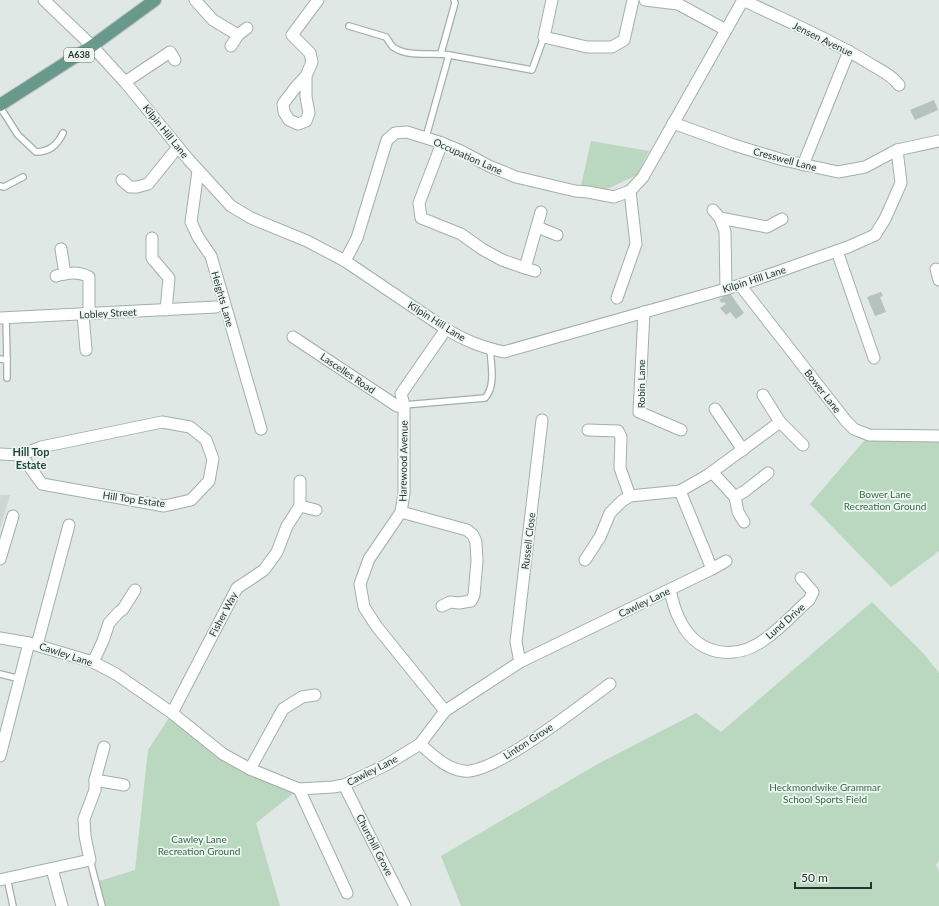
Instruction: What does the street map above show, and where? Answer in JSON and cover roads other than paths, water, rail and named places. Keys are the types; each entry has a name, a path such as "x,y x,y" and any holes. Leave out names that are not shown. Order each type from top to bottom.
{"main road":[{"name":"A638","path":"0,106 92,46 155,0"}],"street":[{"name":"Kilpin Hill Lane","path":"44,0 92,46 125,82 198,171 231,206 251,218 307,241 345,261 446,329 461,338 490,350 504,352 740,285 837,251 875,235 885,219 901,183 897,150"},
{"path":"195,0 213,20 243,31 231,46"},
{"path":"306,76 312,62 310,53 292,35 318,0"},
{"path":"552,0 544,37 587,47 612,47 624,40 633,0"},
{"path":"645,0 678,4 726,30"},
{"path":"617,298 636,244 630,191 643,177 743,0"},
{"name":"Jensen Avenue","path":"743,0 848,51 895,80 899,85"},
{"path":"803,165 848,51"},
{"path":"125,82 170,52 175,60"},
{"name":"Cresswell Lane","path":"673,123 734,145 803,165 838,172 865,167 897,150 939,141"},
{"name":"Occupation Lane","path":"345,261 358,238 387,140 395,133 407,132 426,137 461,151 489,166 516,177 575,191 614,197 630,191"},
{"path":"442,143 419,203 421,218 461,234 482,249 502,260 530,270 541,212"},
{"path":"122,180 130,187 148,184 178,147"},
{"name":"Heights Lane","path":"198,171 191,222 198,237 211,256 261,429"},
{"path":"726,289 725,231 716,214 767,227 782,219"},
{"path":"537,227 557,235"},
{"path":"152,238 152,258 169,278 166,310"},
{"path":"61,249 60,275 82,273 89,277 86,314 86,350"},
{"path":"837,251 874,358"},
{"path":"936,269 939,280"},
{"name":"Bower Lane","path":"740,285 846,421 854,429 869,435 939,436"},
{"name":"Lobley Street","path":"3,318 216,307"},
{"name":"Robin Lane","path":"644,312 639,412 681,430"},
{"name":"Harewood Avenue","path":"445,711 377,627 364,607 360,584 369,559 401,512 404,494 404,405 401,394 446,329"},
{"name":"Lascelles Road","path":"293,337 397,406 404,405"},
{"path":"763,395 780,422 803,445"},
{"path":"715,409 743,450"},
{"name":"Russell Close","path":"520,662 516,642 542,420"},
{"name":"Hill Top Estate","path":"0,454 21,455 41,447 162,422 190,427 206,440 213,458 209,481 191,500 164,506 42,484 21,455"},
{"path":"585,560 600,536 610,513 622,501 630,496 680,491 712,472 780,422"},
{"path":"588,430 618,431 621,437 620,468 630,496"},
{"path":"712,472 735,497 738,512 744,522"},
{"path":"735,497 768,473"},
{"path":"300,481 300,506 316,510"},
{"path":"680,491 712,569"},
{"name":"Fisher Way","path":"172,713 237,588 264,570 277,552 287,526 300,506"},
{"path":"401,512 467,530 473,535 476,542 477,561 474,596 471,601 459,603 450,602 442,606"},
{"path":"0,559 13,516"},
{"path":"0,756 20,679 33,644 70,525"},
{"name":"Cawley Lane","path":"0,638 33,644 92,662 116,674 172,713 223,754 250,769 299,788 333,787 344,785 386,765 420,744 445,711 520,662 670,590 712,569 726,560"},
{"name":"Lund Drive","path":"670,590 678,616 696,643 709,650 727,653 746,650 768,638 816,594 801,578"},
{"path":"92,662 103,641 109,623 123,609 135,590"},
{"name":"Linton Grove","path":"420,744 447,766 464,771 482,768 515,752 610,684"},
{"path":"250,769 283,709 301,693 315,695"},
{"path":"3,879 90,860 85,836 84,819 95,790 95,780 104,747"},
{"path":"95,780 124,785"},
{"name":"Churchill Grove","path":"344,785 405,906"},
{"path":"299,788 347,893"},
{"path":"52,869 62,906"}],"lane":[{"path":"440,53 455,3 454,0"},
{"path":"349,26 386,36 392,46 405,51 418,54 449,54 532,70 544,37"},
{"path":"426,137 449,54"},
{"path":"0,106 18,135 36,152 42,152 55,146 63,133"},
{"path":"0,186 4,187 23,177"},
{"path":"3,318 7,378"},
{"path":"404,405 485,398 489,394 491,386 490,350"},
{"path":"0,359 7,360"},
{"path":"0,674 20,679"},
{"path":"90,860 102,906"},
{"path":"3,879 13,906"}],"district":[{"name":"Hill Top Estate","path":"31,458"}],"park label":[{"name":"Bower Lane Recreation Ground","path":"885,500"},
{"name":"Heckmondwike Grammar School Sports Field","path":"825,792"},
{"name":"Cawley Lane Recreation Ground","path":"199,844"}]}
